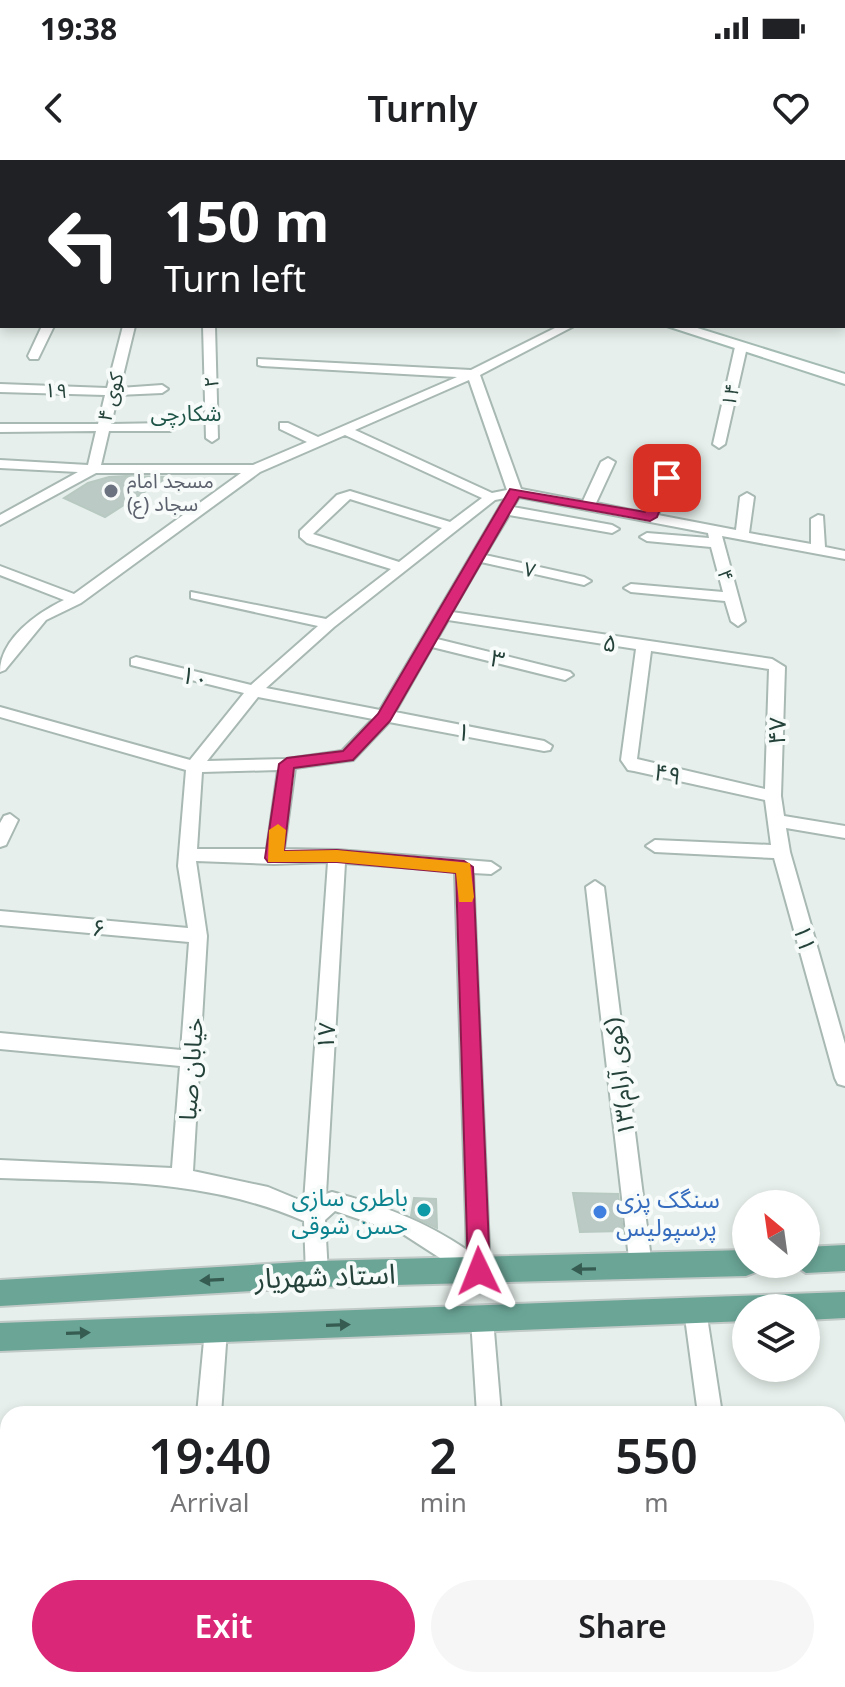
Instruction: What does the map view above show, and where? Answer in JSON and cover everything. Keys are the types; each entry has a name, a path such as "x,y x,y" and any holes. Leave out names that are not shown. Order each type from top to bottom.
{"main road":[{"path":"681,328 845,379"},
{"path":"820,1259 845,1258"},
{"name":"استاد شهریار","path":"0,1293 317,1274 732,1264"},
{"path":"820,1306 845,1305"},
{"name":"استاد شهریار","path":"0,1337 732,1309"}],"street":[{"path":"34,356 47,328"},
{"name":"کوی ۴","path":"93,469 128,328"},
{"name":"۲","path":"209,328 212,438"},
{"path":"0,667 41,617 76,600 255,469 473,374 564,328"},
{"name":"۱۴","path":"719,444 741,347"},
{"path":"262,362 473,374"},
{"path":"473,374 515,492"},
{"name":"۱۹","path":"0,388 111,392 162,389"},
{"path":"284,426 320,443"},
{"path":"0,428 170,427"},
{"path":"347,431 491,497"},
{"path":"588,505 608,462"},
{"path":"0,464 93,469 255,469"},
{"path":"0,521 93,469"},
{"path":"650,517 667,478"},
{"path":"0,712 194,767 287,764 347,756 384,717 431,642 442,615 515,492"},
{"path":"194,767 254,691 329,624 491,497 515,492 650,517 716,536"},
{"path":"403,568 307,538 305,534 342,498 350,495 452,527"},
{"path":"742,535 747,497"},
{"path":"504,510 612,529"},
{"path":"818,519 818,549"},
{"path":"647,537 742,535 845,555"},
{"name":"۴","path":"716,536 738,621"},
{"name":"۷","path":"476,557 584,581"},
{"path":"0,570 76,600"},
{"path":"631,588 732,597"},
{"path":"196,595 329,624"},
{"name":"۵","path":"442,615 777,667"},
{"name":"۳","path":"431,642 565,675"},
{"name":"۴۹","path":"644,647 629,760 634,766 773,796"},
{"name":"۱۰","path":"136,662 254,691 384,717"},
{"name":"۴۷","path":"773,796 777,667"},
{"name":"۱","path":"384,717 544,746"},
{"path":"274,858 287,764"},
{"name":"خیابان صبا","path":"182,1177 198,936 187,855 194,767"},
{"name":"۱۱","path":"773,796 781,852 838,1025 845,1078"},
{"path":"0,841 10,820"},
{"path":"775,820 845,832"},
{"path":"655,846 781,852"},
{"path":"187,855 274,858 337,856 491,868"},
{"name":"۱۷","path":"314,1216 337,856"},
{"path":"464,867 479,1271"},
{"name":"۱۳(کوی آرام)","path":"595,887 641,1267"},
{"name":"۶","path":"0,918 198,936"},
{"path":"0,1041 191,1059"},
{"path":"0,1169 182,1177 268,1196 314,1216"},
{"path":"314,1216 332,1201 381,1213 435,1237 479,1271"},
{"path":"314,1216 317,1274"},
{"path":"695,1310 709,1406"},
{"path":"482,1319 488,1406"},
{"path":"210,1406 216,1330"}],"building":[{"name":"مسجد امام سجاد (ع)","path":"109,477 168,477 105,517 64,498 88,483"},
{"name":"سنگک پزی پرسپولیس","path":"573,1193 618,1194 623,1231 580,1232"},
{"name":"باطری سازی حسن شوقی","path":"414,1198 436,1199 437,1228 411,1216"}],"slow traffic":[{"path":"278,830 274,858 337,856 464,867 465,897"}],"place":[{"name":"مسجد امام سجاد (ع)","path":"111,491"},
{"name":"باطری سازی حسن شوقی","path":"424,1210"},
{"name":"سنگک پزی پرسپولیس","path":"600,1212"}],"district":[{"name":"شکارچی","path":"186,412"}],"route":[{"path":"479,1271 464,867 337,856 274,858 287,764 347,756 384,717 431,642 442,615 515,492 650,517 667,478"}]}
